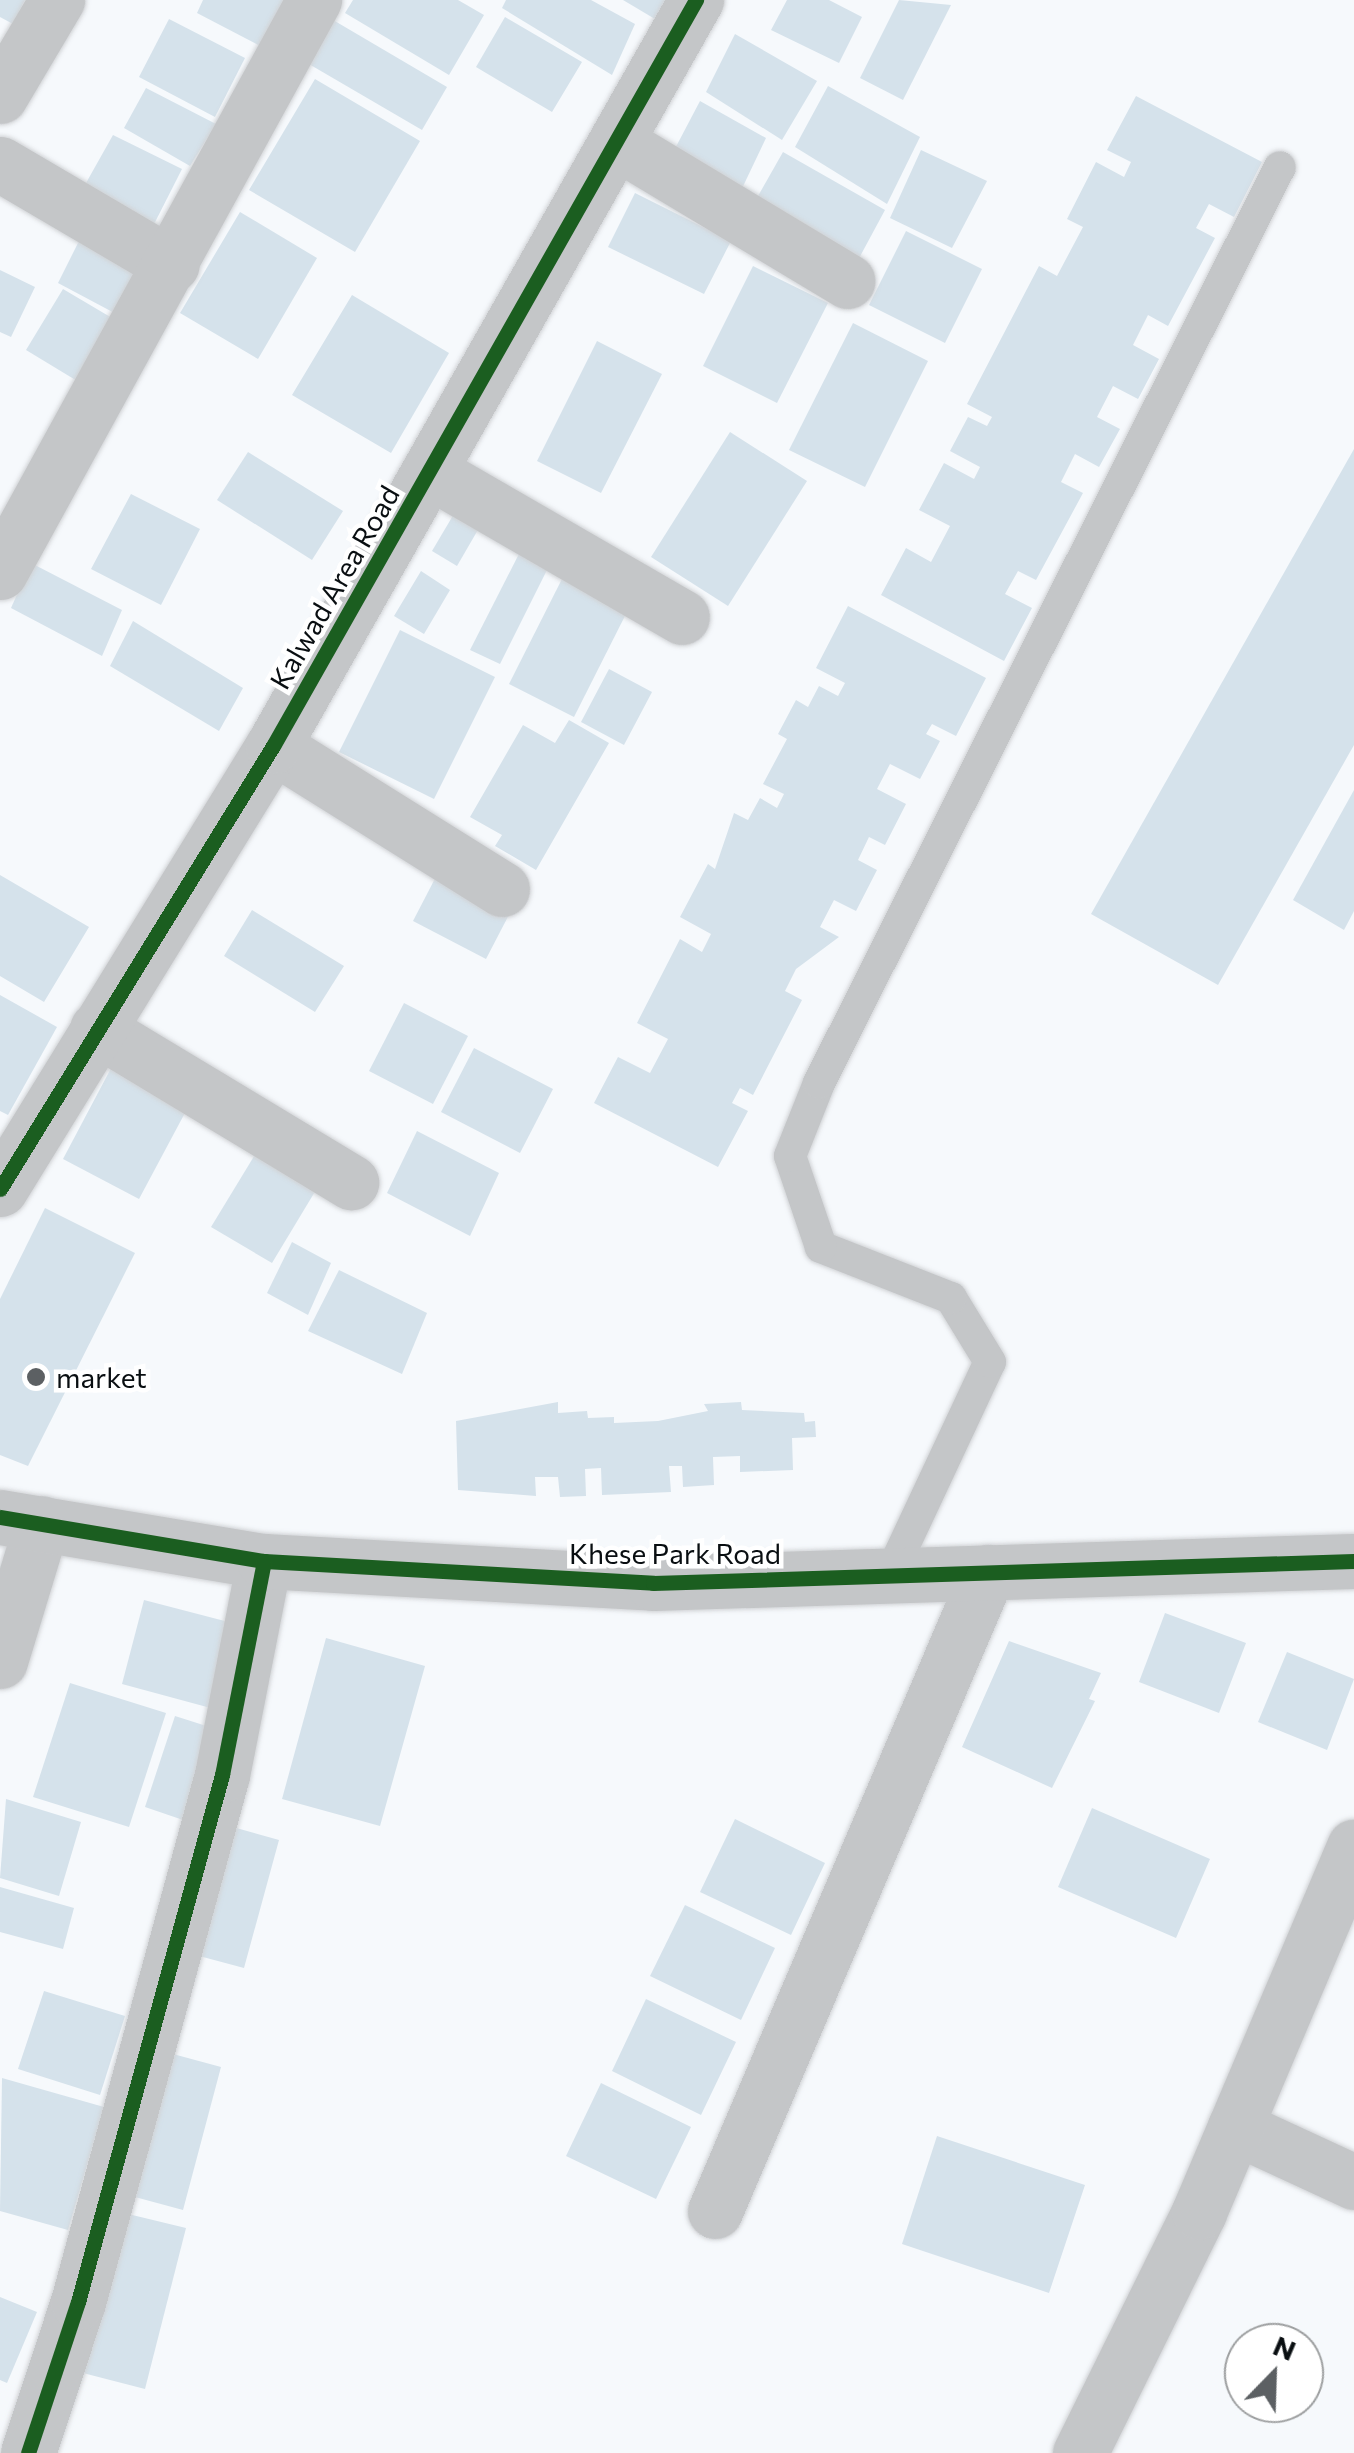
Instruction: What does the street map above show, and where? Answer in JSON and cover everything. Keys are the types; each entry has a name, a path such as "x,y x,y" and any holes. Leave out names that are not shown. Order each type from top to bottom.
{"street":[{"path":"0,96 57,0"},
{"path":"0,572 172,265 314,0"},
{"name":"Kalwad Area Road","path":"0,1189 273,746 696,0"},
{"path":"616,142 847,281"},
{"path":"0,164 172,265"},
{"path":"429,470 682,617"},
{"path":"273,746 502,889"},
{"path":"97,1029 351,1182"},
{"path":"0,1661 21,1520"},
{"name":"Khese Park Road","path":"21,1520 264,1561 653,1583 1354,1561"},
{"path":"28,2453 78,2302 222,1776 264,1561"},
{"path":"716,2210 988,1572"},
{"path":"1080,2453 1235,2127 1354,1846"},
{"path":"1235,2127 1354,2182"}],"lane":[{"path":"890,1576 990,1362 950,1298 821,1247 790,1156 828,1065 1280,167"}],"building":[{"path":"0,0 25,0 13,24 0,17"},
{"path":"203,0 287,0 262,47 197,13"},
{"path":"353,0 458,0 484,15 449,75 345,13"},
{"path":"506,0 591,0 635,24 612,75 502,8"},
{"path":"623,0 666,0 655,19"},
{"path":"787,0 829,0 862,17 839,63 771,30"},
{"path":"899,0 951,5 903,100 860,78"},
{"path":"328,17 447,87 422,130 302,60"},
{"path":"505,17 582,62 552,112 476,67"},
{"path":"169,19 245,58 215,117 139,77"},
{"path":"735,34 817,81 782,140 706,92"},
{"path":"315,79 420,141 355,252 249,190"},
{"path":"828,86 920,137 887,204 795,147"},
{"path":"146,88 216,124 190,166 124,128"},
{"path":"1136,96 1262,162 1234,217 1209,204 1196,228 1215,238 1168,326 1148,315 1133,345 1159,359 1138,399 1113,386 1097,417 1120,429 1099,467 1075,454 1061,482 1083,493 1036,580 1018,571 1005,594 1032,608 1004,661 881,595 906,548 931,562 950,526 919,510 944,463 974,479 980,467 950,451 968,417 987,426 992,417 967,404 1039,266 1057,276 1083,227 1067,219 1096,162 1124,177 1131,162 1107,150"},
{"path":"700,101 766,138 736,201 669,160"},
{"path":"113,135 182,169 148,236 77,199"},
{"path":"921,150 987,181 952,248 890,218"},
{"path":"783,152 885,210 850,275 749,212"},
{"path":"635,193 731,241 704,294 608,247"},
{"path":"240,212 317,258 258,359 180,313"},
{"path":"906,231 982,269 945,343 869,305"},
{"path":"82,235 147,268 122,317 58,283"},
{"path":"753,266 828,303 777,403 703,366"},
{"path":"0,270 35,287 11,337 0,332"},
{"path":"63,289 134,331 97,393 26,350"},
{"path":"352,295 449,353 391,453 292,395"},
{"path":"853,323 928,361 865,487 789,450"},
{"path":"597,341 662,374 601,493 537,461"},
{"path":"730,432 807,481 728,606 651,557"},
{"path":"1354,449 1354,745 1218,985 1091,914"},
{"path":"248,452 343,511 312,560 217,500"},
{"path":"131,494 200,529 161,605 91,569"},
{"path":"461,502 486,516 457,566 432,551"},
{"path":"523,546 552,560 500,664 470,650"},
{"path":"31,563 122,610 102,656 11,608"},
{"path":"567,569 632,602 574,717 509,684"},
{"path":"421,571 450,590 424,634 394,616"},
{"path":"848,606 986,678 956,736 932,724 926,734 940,741 920,779 890,764 877,789 906,804 885,845 869,837 858,860 877,870 856,911 834,900 820,927 839,937 796,969 785,991 802,1000 753,1095 740,1088 732,1103 748,1111 718,1167 594,1103 618,1057 650,1073 668,1039 637,1023 680,939 702,952 711,934 680,917 708,864 715,869 734,813 748,820 760,798 777,808 784,794 763,784 787,739 778,734 796,700 808,707 819,686 838,696 845,683 816,668"},
{"path":"133,621 243,688 219,731 110,666"},
{"path":"400,630 495,677 434,799 339,752"},
{"path":"609,669 652,692 624,745 581,722"},
{"path":"569,720 609,743 536,870 495,846 502,835 470,817 523,725 555,743"},
{"path":"1354,790 1354,911 1344,930 1293,900"},
{"path":"441,867 514,905 486,959 413,921"},
{"path":"0,875 89,927 44,1002 0,976"},
{"path":"252,910 344,966 315,1012 224,956"},
{"path":"0,995 57,1027 8,1115 0,1111"},
{"path":"404,1003 468,1036 433,1104 369,1071"},
{"path":"474,1048 553,1089 520,1153 441,1112"},
{"path":"118,1055 194,1096 139,1199 63,1159"},
{"path":"417,1131 499,1173 470,1236 387,1193"},
{"path":"262,1143 322,1180 272,1263 211,1227"},
{"name":"market","path":"45,1208 135,1253 28,1466 0,1455 0,1299"},
{"path":"292,1242 331,1263 308,1315 267,1293"},
{"path":"339,1270 427,1313 402,1374 308,1331"},
{"path":"558,1402 558,1413 587,1411 588,1418 614,1417 614,1423 658,1421 708,1411 704,1404 741,1402 742,1410 804,1413 805,1422 815,1421 816,1437 792,1438 793,1470 740,1472 740,1456 713,1457 714,1485 683,1487 682,1466 669,1466 671,1492 602,1495 601,1468 585,1469 586,1496 560,1497 558,1477 535,1477 536,1496 458,1490 456,1421"},
{"path":"144,1600 240,1625 218,1710 122,1684"},
{"path":"1165,1613 1246,1643 1219,1713 1139,1682"},
{"path":"326,1638 425,1666 380,1826 282,1799"},
{"path":"1009,1641 1101,1673 1089,1699 1095,1701 1052,1788 962,1747"},
{"path":"1287,1652 1354,1679 1327,1750 1258,1722"},
{"path":"70,1683 166,1713 129,1827 33,1797"},
{"path":"175,1716 219,1730 189,1822 145,1807"},
{"path":"6,1799 81,1822 59,1896 0,1878"},
{"path":"1092,1808 1210,1859 1176,1938 1058,1887"},
{"path":"735,1819 825,1863 791,1935 700,1892"},
{"path":"222,1824 279,1840 244,1968 188,1953"},
{"path":"0,1887 74,1908 63,1949 0,1932"},
{"path":"685,1905 775,1948 741,2020 650,1976"},
{"path":"44,1991 125,2016 100,2095 18,2069"},
{"path":"646,1999 736,2042 701,2115 612,2071"},
{"path":"173,2054 221,2067 183,2210 135,2197"},
{"path":"2,2078 104,2107 68,2230 0,2211"},
{"path":"601,2083 691,2127 656,2199 566,2156"},
{"path":"937,2136 1085,2185 1049,2293 902,2244"},
{"path":"124,2213 186,2228 145,2389 83,2373"},
{"path":"0,2297 37,2312 7,2383 0,2380"}],"cycle path":[{"path":"0,1189 273,746 696,0"},
{"path":"0,1517 264,1561 653,1583 1354,1561"},
{"path":"28,2453 78,2302 222,1775 264,1561"}],"place":[{"name":"market","path":"36,1377"}]}
